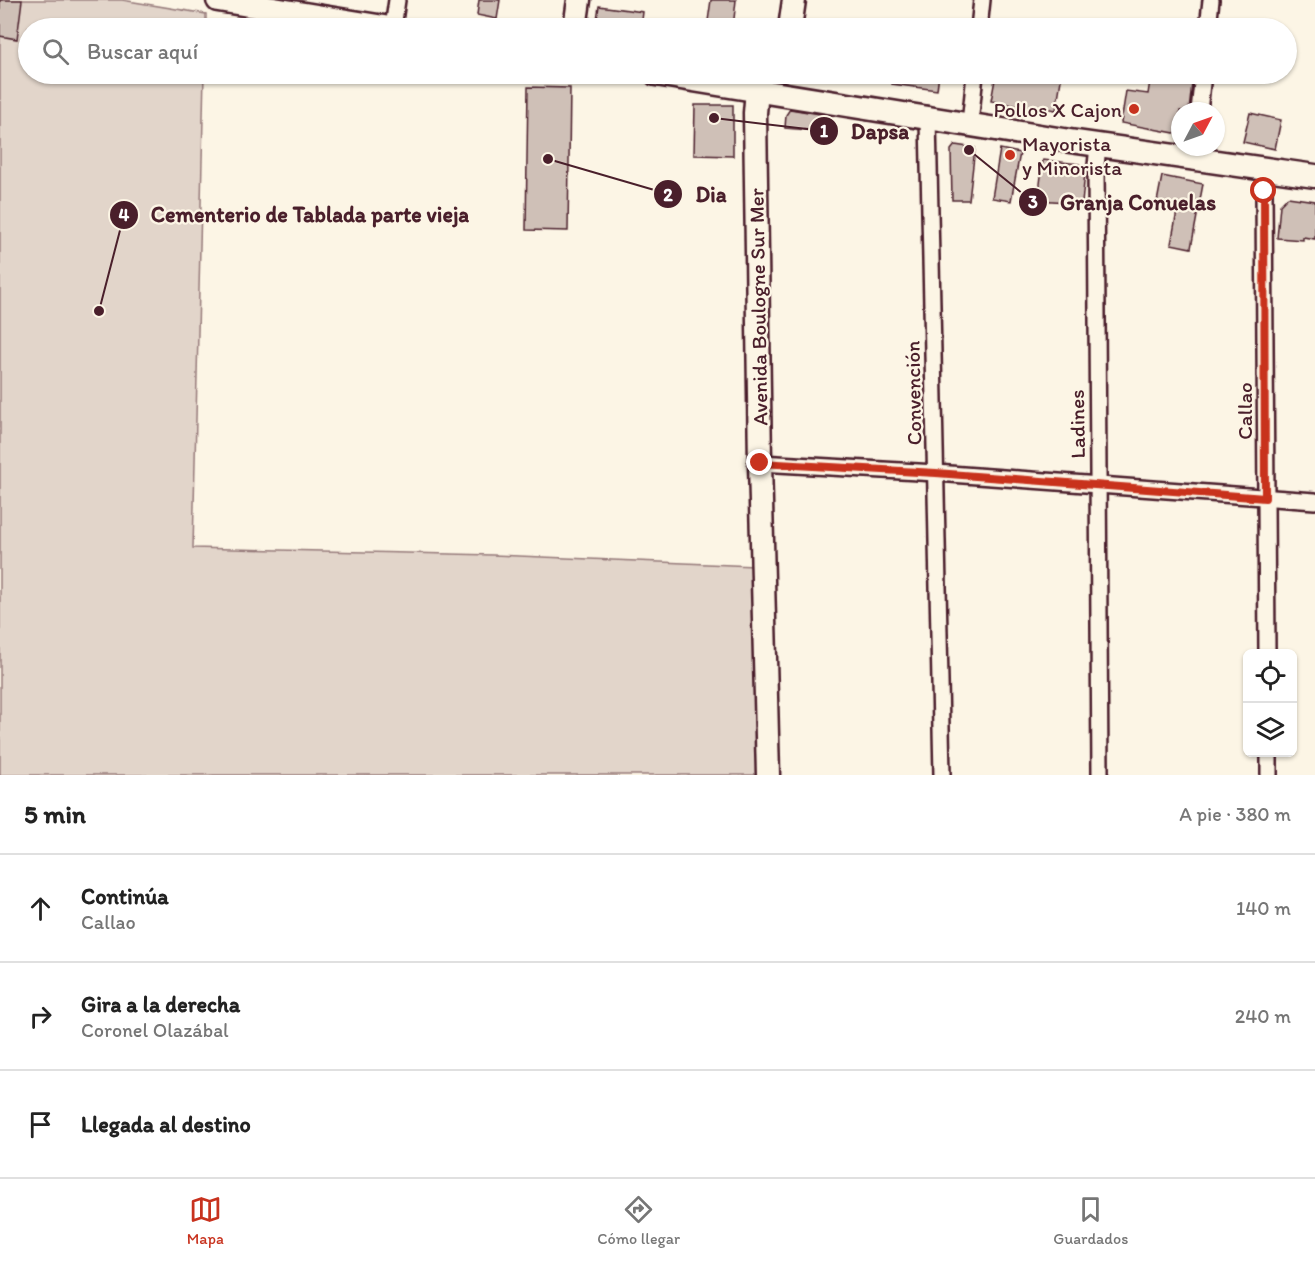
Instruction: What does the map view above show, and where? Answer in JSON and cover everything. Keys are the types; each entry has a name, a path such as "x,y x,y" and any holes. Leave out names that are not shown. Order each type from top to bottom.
{"main road":[{"path":"220,0 331,18"},
{"path":"576,18 579,0"},
{"path":"791,18 794,0"},
{"path":"719,84 757,90 784,84 928,118 1098,145 1171,151"},
{"name":"Avenida Boulogne Sur Mer","path":"757,90 755,113 760,463 768,775"},
{"path":"1209,156 1315,176"}],"street":[{"path":"394,18 397,0"},
{"path":"980,18 982,0"},
{"path":"1209,18 1211,0"},
{"path":"970,124 974,84"},
{"path":"1200,102 1202,84"},
{"name":"Convención","path":"928,118 942,775"},
{"name":"Ladines","path":"1098,145 1096,178 1100,775"},
{"name":"Callao","path":"1267,168 1264,191 1268,649"},
{"path":"760,463 936,473 1315,501"},
{"path":"1269,757 1269,775"}],"shaded area":[{"path":"0,0 122,0 206,14 206,18 18,18 18,84 204,84 193,548 493,555 754,566 757,775 0,775"}],"building":[{"path":"0,0 22,0 17,39 0,36"},
{"path":"479,0 500,0 497,18 477,15"},
{"path":"711,0 736,0 734,18 708,18"},
{"path":"599,6 643,12 642,18 597,18"},
{"path":"892,84 938,84 937,90"},
{"path":"994,84 1060,84 1056,110 1035,106 1034,109 991,101"},
{"path":"1150,84 1192,84 1190,102 1171,102 1171,132 1121,123 1126,91 1148,94"},
{"path":"528,87 570,88 568,231 526,230"},
{"path":"695,105 733,105 733,156 694,155"},
{"path":"790,109 820,114 820,131 785,128 786,115"},
{"path":"1250,113 1281,120 1275,149 1243,142"},
{"path":"955,145 975,148 969,200 952,200 951,150"},
{"path":"1000,149 1020,153 1011,201 992,198"},
{"path":"1043,160 1079,164 1085,172 1082,203 1038,200"},
{"path":"1162,176 1203,184 1191,248 1171,244 1178,206 1157,202"},
{"path":"1288,197 1315,201 1315,239 1277,238 1280,205"}],"place":[{"name":"Pollos X Cajon","path":"1134,109"},
{"name":"Dapsa","path":"714,118"},
{"name":"Granja Conuelas","path":"969,150"},
{"name":"Mayorista y Minorista","path":"1010,155"},
{"name":"Dia","path":"548,159"},
{"name":"Cementerio de Tablada parte vieja","path":"99,311"}],"route":[{"path":"760,463 936,473 1265,498 1264,191"}]}
